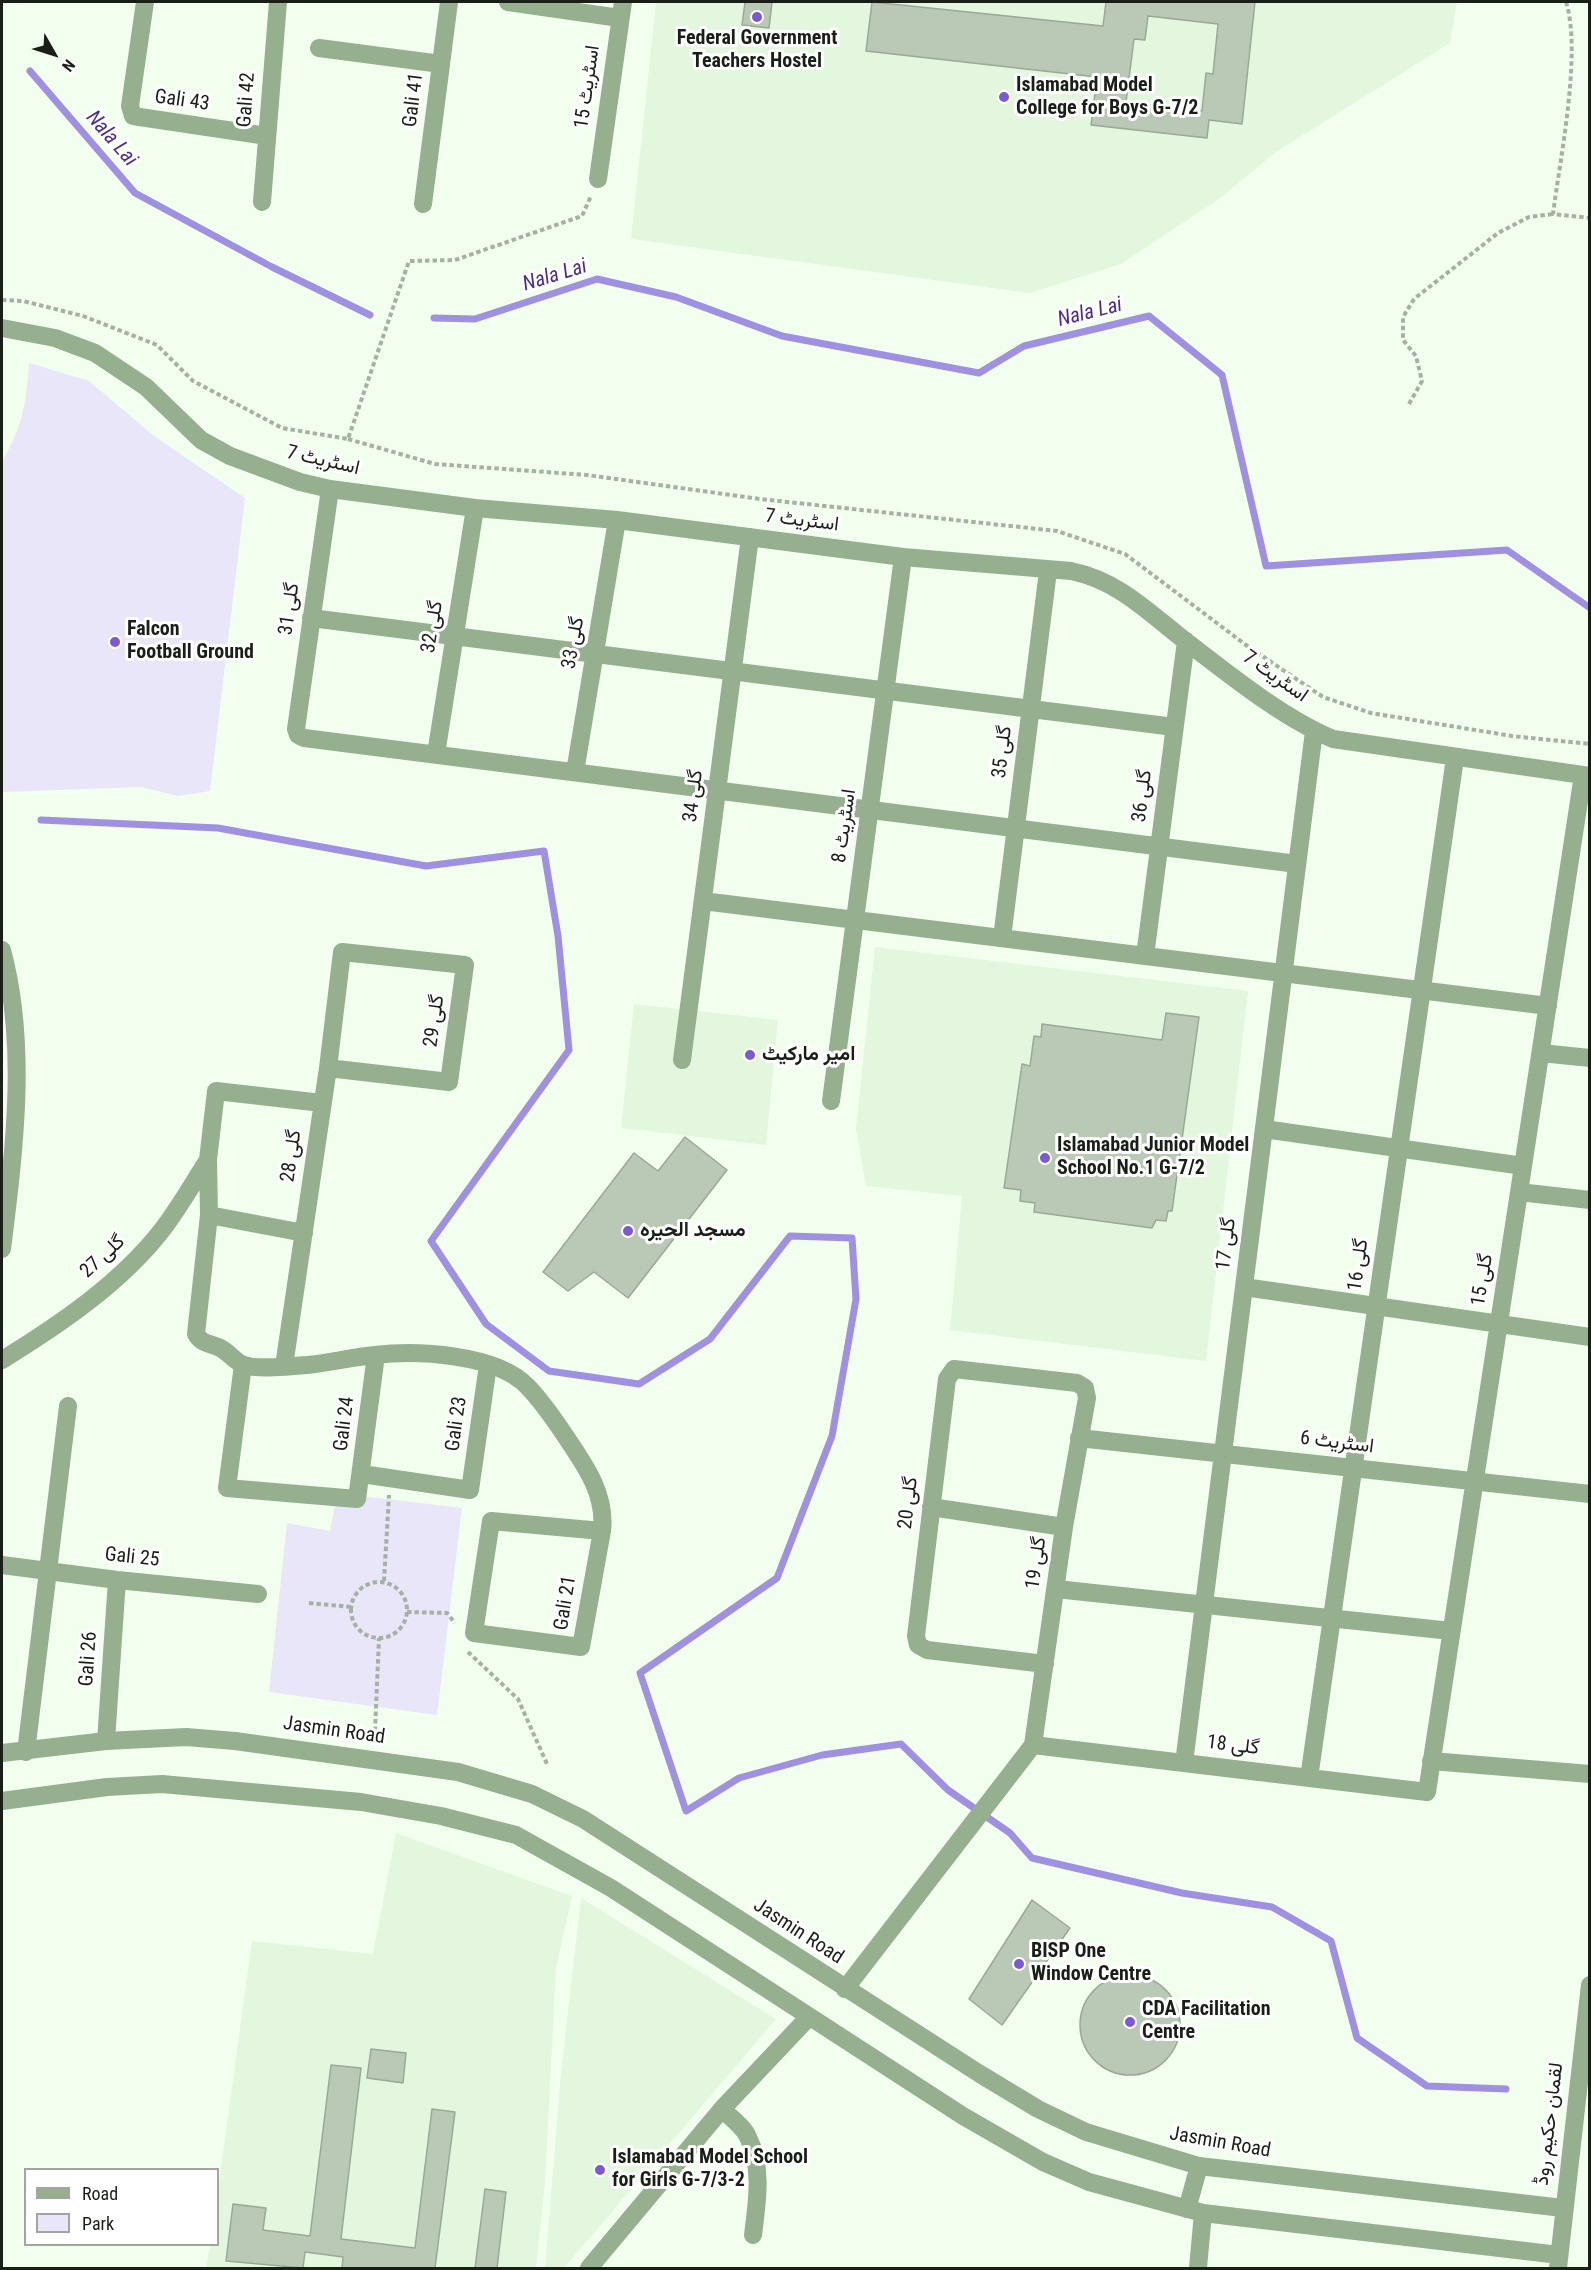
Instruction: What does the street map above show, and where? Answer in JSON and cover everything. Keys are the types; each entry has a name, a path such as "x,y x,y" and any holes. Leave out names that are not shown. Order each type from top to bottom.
{"street":[{"name":"Gali 43","path":"145,2 130,106 133,116 267,136"},
{"name":"Gali 42","path":"262,202 278,2"},
{"name":"Gali 41","path":"423,204 450,2"},
{"path":"508,2 622,10"},
{"name":"اسٹریٹ 15","path":"598,179 622,10"},
{"path":"319,48 441,64"},
{"name":"اسٹریٹ 7","path":"2,328 55,338 95,353 146,387 201,440 266,471 330,489 475,508 617,520 903,557 1091,575 1120,589 1186,641 1314,731 1333,739 1586,775"},
{"name":"گلی 31","path":"330,489 296,729 298,735 436,754"},
{"name":"گلی 32","path":"436,754 475,508"},
{"name":"گلی 33","path":"575,772 617,520"},
{"name":"گلی 34","path":"682,1060 750,537"},
{"name":"اسٹریٹ 8","path":"831,1101 903,557"},
{"name":"گلی 35","path":"1002,938 1048,571"},
{"path":"311,618 1174,727"},
{"name":"گلی 36","path":"1145,956 1186,641"},
{"name":"گلی 17","path":"1184,1763 1314,731"},
{"path":"436,754 1297,864"},
{"name":"گلی 16","path":"1308,1778 1455,758"},
{"name":"گلی 15","path":"1427,1792 1548,1006 1586,775"},
{"path":"703,901 1548,1006"},
{"path":"2,950 15,1044 10,1179 2,1249"},
{"name":"گلی 28","path":"284,1366 328,1068 342,952 465,964"},
{"name":"گلی 29","path":"328,1068 449,1082 465,964"},
{"path":"1541,1053 1590,1058"},
{"name":"گلی 27","path":"243,1365 224,1350 204,1343 196,1334 209,1215 208,1160 216,1091 322,1103"},
{"path":"1264,1129 1523,1166"},
{"name":"گلی 27","path":"2,1360 96,1294 131,1263 162,1230 208,1160"},
{"path":"1519,1192 1590,1200"},
{"path":"209,1215 304,1233"},
{"path":"1244,1287 1590,1337"},
{"name":"Gali 21","path":"243,1365 319,1364 376,1355 440,1355 488,1365 510,1374 526,1385 559,1426 591,1473 602,1509 602,1531 581,1647 474,1634 491,1521 602,1531"},
{"name":"Gali 24","path":"243,1365 227,1488 357,1499 376,1355"},
{"name":"Gali 23","path":"390,1478 470,1490 488,1365"},
{"name":"گلی 19","path":"954,1369 1077,1383 1085,1388 1087,1398 1064,1527 1033,1745"},
{"name":"گلی 20","path":"954,1369 947,1378 916,1636 918,1645 927,1650 1045,1664"},
{"path":"26,1752 68,1406"},
{"name":"اسٹریٹ 6","path":"1079,1438 1475,1479 1590,1494"},
{"path":"362,1474 390,1478"},
{"path":"931,1507 1064,1527"},
{"name":"Gali 25","path":"2,1565 117,1580 258,1594"},
{"name":"Gali 26","path":"105,1741 117,1580"},
{"path":"1056,1589 1451,1631"},
{"name":"Jasmin Road","path":"2,1753 105,1741 186,1737 235,1741 458,1772 496,1781 532,1794 583,1819 845,1989 1038,2109 1086,2132 1199,2166 1563,2208"},
{"path":"845,1989 1033,1745"},
{"name":"گلی 18","path":"1033,1745 1427,1792"},
{"path":"1431,1761 1590,1774"},
{"path":"2,1804 107,1787 174,1785 361,1802 441,1815 516,1835 611,1888 808,2018 963,2116 1043,2162 1089,2182 1195,2211 1559,2262"},
{"name":"لقمان حکیم روڈ","path":"1559,2262 1563,2208 1590,1985"},
{"path":"589,2268 722,2109 808,2018"},
{"path":"722,2109 748,2136 756,2165 759,2191 753,2235"},
{"path":"1198,2268 1195,2211 1199,2166"}],"path":[{"path":"1552,214 1571,69 1571,17 1566,2"},
{"path":"2,300 23,301 83,316 157,345 193,381 282,428 348,439 410,261 455,260 582,216 598,179"},
{"path":"1409,404 1422,381 1416,356 1403,340 1403,316 1414,299 1498,234 1529,217 1552,214 1590,218"},
{"path":"384,1581 390,1478"},
{"path":"384,1581 401,1591 406,1600 407,1612 401,1628 394,1634 379,1638 365,1635 357,1628 352,1620 351,1606 357,1592 364,1585 384,1581"},
{"path":"309,1603 351,1606"},
{"path":"407,1612 447,1613 452,1617 457,1631"},
{"path":"375,1731 379,1638"},
{"path":"464,1645 468,1652 518,1699 547,1764"}],"shaded area":[{"name":"Islamabad Model College for Boys G-7/2","path":"656,2 1457,2 1450,43 1276,152 1219,199 1121,264 1030,293 631,239"},
{"name":"Islamabad Junior Model School No.1 G-7/2","path":"875,947 1248,991 1206,1361 950,1330 962,1196 866,1186 856,1129"},
{"name":"امیر مارکیٹ","path":"634,1004 778,1020 766,1145 621,1128"},
{"path":"396,1833 572,1896 556,1968 545,2182 536,2268 206,2268 210,2246 219,2246 219,2182 252,1941 373,1954"},
{"name":"Islamabad Model School for Girls G-7/3-2","path":"581,1898 776,2019 564,2268 545,2268 561,2072"}],"green space":[{"name":"Falcon Football Ground","path":"29,363 89,381 154,436 245,498 210,791 178,796 141,787 2,792 2,461 19,425"},
{"path":"337,1493 462,1508 437,1715 269,1692 287,1523 330,1531"}],"building":[{"name":"Federal Government Teachers Hostel","path":"745,2 772,2 769,28 742,25"},
{"path":"872,2 1103,26 1106,2 1255,2 1242,124 1209,120 1207,138 1091,125 1097,77 866,51","holes":["1148,16 1218,24 1213,74 1206,73 1202,111 1126,102 1134,39 1145,40"]},
{"name":"Islamabad Junior Model School No.1 G-7/2","path":"1166,1013 1199,1017 1172,1211 1168,1211 1166,1221 1156,1220 1152,1228 1034,1212 1035,1203 1020,1201 1021,1190 1004,1188 1022,1064 1030,1066 1034,1036 1041,1037 1042,1024 1162,1040"},
{"name":"مسجد الحیرہ","path":"685,1137 727,1170 628,1298 594,1272 568,1291 543,1272 634,1153 658,1171"},
{"name":"BISP One Window Centre","path":"1032,1900 1070,1928 1002,2025 969,1999"},
{"name":"CDA Facilitation Centre","path":"1130,1975 1149,1979 1165,1990 1176,2006 1180,2025 1176,2044 1165,2060 1149,2071 1130,2075 1111,2071 1095,2060 1084,2044 1080,2025 1084,2006 1095,1990 1111,1979"},
{"path":"371,2049 406,2053 403,2083 367,2078"},
{"path":"331,2065 361,2068 341,2239 415,2248 432,2109 455,2112 435,2268 342,2268 343,2257 305,2252 303,2268 226,2261 233,2204 266,2208 263,2230 310,2236"},
{"path":"485,2189 506,2192 497,2268 475,2268"}],"waterway":[{"name":"Nala Lai","path":"30,71 135,193 272,267 370,315"},
{"name":"Nala Lai","path":"434,318 475,319 597,279 676,297 782,336 979,373 1024,346 1149,316 1222,375 1266,566 1507,550 1590,608"},
{"path":"41,820 218,828 426,866 544,851 558,936 569,1050 431,1241 486,1324 549,1371 639,1384 710,1339 790,1236 852,1238 856,1299 832,1436 777,1578 640,1673 686,1811 739,1778 822,1755 901,1744 948,1790 1010,1833 1032,1858 1182,1893 1272,1907 1331,1941 1357,2038 1427,2086 1506,2089"}],"place":[{"name":"Federal Government Teachers Hostel","path":"757,17"},
{"name":"Islamabad Model College for Boys G-7/2","path":"1004,97"},
{"name":"Falcon Football Ground","path":"115,642"},
{"name":"امیر مارکیٹ","path":"750,1055"},
{"name":"Islamabad Junior Model School No.1 G-7/2","path":"1045,1158"},
{"name":"مسجد الحیرہ","path":"628,1231"},
{"name":"BISP One Window Centre","path":"1019,1964"},
{"name":"CDA Facilitation Centre","path":"1130,2022"},
{"name":"Islamabad Model School for Girls G-7/3-2","path":"600,2170"}]}
